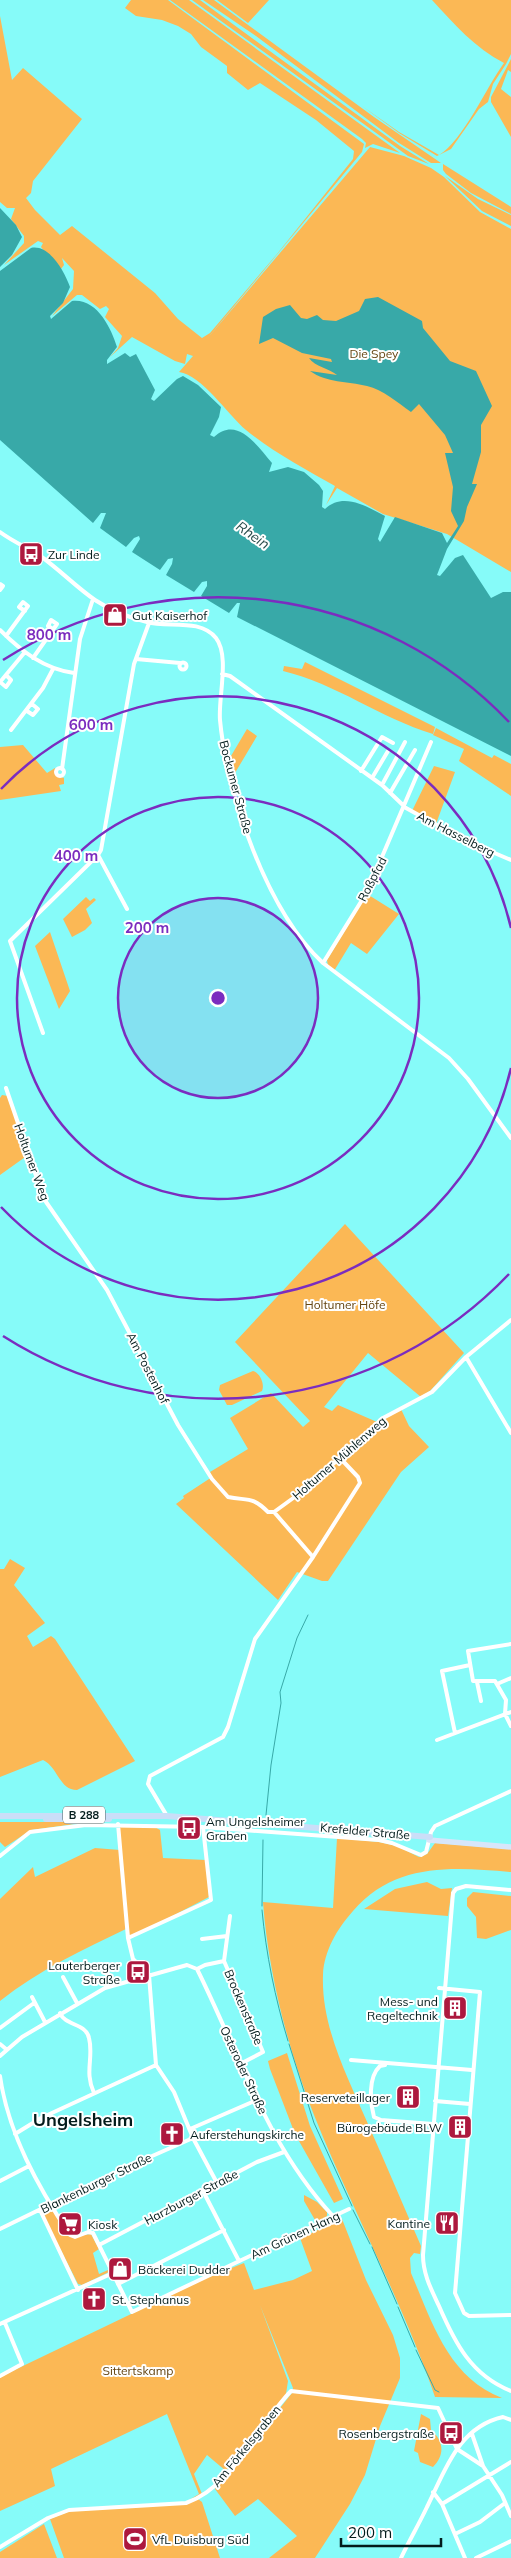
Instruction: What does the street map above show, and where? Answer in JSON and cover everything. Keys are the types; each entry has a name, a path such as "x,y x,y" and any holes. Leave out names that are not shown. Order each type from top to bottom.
{"highway":[{"name":"Krefelder Straße","path":"0,1816 167,1816 430,1839"},
{"name":"Krefelder Straße","path":"0,1820 146,1819 430,1839"}],"main road":[{"name":"Krefelder Straße","path":"430,1839 511,1846"}],"street":[{"name":"Bockumer Straße","path":"0,532 38,554 94,599 149,623 196,627 207,631 218,643 222,674 220,722 236,797 247,834 290,924 306,946 323,963 449,1058 468,1080 511,1138"},
{"path":"0,584 3,586 0,590"},
{"path":"62,769 74,674 82,631 94,599"},
{"path":"6,636 24,611"},
{"path":"43,1033 10,941 98,855 136,659 149,623"},
{"path":"34,658 53,629"},
{"path":"0,630 24,652 34,658 53,669 74,674"},
{"path":"6,675 11,680 6,687 0,682 24,652"},
{"path":"136,659 180,663"},
{"path":"11,730 32,704 53,669"},
{"path":"222,674 230,676 382,785 403,806"},
{"path":"27,711 33,715 38,709 32,704"},
{"path":"361,771 382,737 393,743"},
{"path":"382,785 406,742"},
{"name":"Roßpfad","path":"323,963 367,892 394,833 403,806 431,742"},
{"path":"390,793 415,750"},
{"path":"372,778 388,751"},
{"name":"Am Hasselberg","path":"403,806 464,840 511,860"},
{"path":"98,855 127,909"},
{"name":"Holtumer Weg","path":"6,1088 44,1199 85,1256"},
{"name":"Am Postenhof","path":"85,1256 108,1290 178,1426 212,1479 228,1497 256,1500 268,1512 274,1512"},
{"name":"Holtumer Mühlenweg","path":"274,1512 307,1488 383,1418 432,1392 466,1357 511,1320"},
{"path":"466,1357 511,1433"},
{"path":"167,1816 148,1784 150,1776 223,1737 228,1728 254,1639 313,1557 360,1483 358,1477 340,1458"},
{"path":"274,1512 313,1557"},
{"path":"480,1701 477,1682 474,1681 468,1651 511,1644"},
{"path":"454,1733 442,1671 470,1664"},
{"path":"497,1684 511,1678"},
{"path":"477,1682 491,1680 497,1684 506,1700 505,1714 511,1726"},
{"path":"437,1740 511,1712"},
{"path":"0,1856 13,1844 35,1831 71,1826 118,1824 203,1827 379,1840 392,1843 419,1855 426,1852 435,1826 511,1791"},
{"path":"118,1824 128,1938 133,1958 149,1975 156,2065 174,2092 194,2138 217,2183"},
{"path":"128,1938 210,1900 203,1827"},
{"path":"511,1890 466,1886 456,1889 453,1893 423,2255 423,2267 428,2283 460,2350 479,2372 511,2391"},
{"name":"Brockenstraße","path":"230,1916 224,1961 263,2052 240,2064"},
{"path":"202,1939 227,1936"},
{"path":"0,2056 6,2049 45,2022 104,1988 187,1965 197,1969 205,1964 224,1961"},
{"name":"Osteroder Straße","path":"197,1969 257,2100 284,2152 303,2183 333,2216"},
{"path":"64,1977 77,2003"},
{"path":"439,1988 480,1992 472,2070 455,2293 464,2313 469,2316 511,2315"},
{"path":"32,1997 45,2022"},
{"path":"0,2028 34,2003"},
{"path":"60,2013 64,2019 82,2028 88,2034 90,2046 88,2079 94,2093"},
{"path":"0,2044 6,2049"},
{"path":"351,2060 472,2070"},
{"path":"387,2064 380,2066 373,2075 371,2106 374,2116 381,2120 433,2124"},
{"path":"14,2134 94,2093 156,2065"},
{"path":"0,2076 14,2134 30,2166 70,2235 78,2236 91,2232 118,2284 224,2230"},
{"path":"190,2129 257,2100"},
{"path":"435,2100 470,2104"},
{"name":"Blankenburger Straße","path":"0,2229 126,2167 194,2138"},
{"name":"Harzburger Straße","path":"99,2245 257,2162 284,2152"},
{"path":"0,2181 30,2166"},
{"path":"203,2191 239,2261"},
{"name":"Am Grünen Hang","path":"118,2284 132,2312 349,2209"},
{"path":"40,2210 78,2290"},
{"path":"0,2376 22,2364 2,2324 113,2273"},
{"name":"Am Förkelsgraben","path":"0,2547 48,2518 69,2510 186,2502 201,2496 220,2480 291,2391 438,2408 457,2449"},
{"path":"400,2558 444,2468 457,2449 472,2434 499,2418 505,2417 511,2420"},
{"path":"472,2434 482,2466"},
{"path":"457,2449 482,2466 505,2502 511,2516"},
{"path":"442,2504 488,2474 511,2462"},
{"path":"433,2492 442,2504 465,2558"},
{"path":"455,2534 480,2522 505,2502"},
{"path":"476,2558 511,2541"}],"green space":[{"name":"Die Spey","path":"131,0 168,0 364,144 362,152 206,340 370,147 404,156 431,168 444,177 480,212 511,229 511,572 447,534 383,514 337,488 326,505 335,486 289,460 256,438 197,380 179,372 193,356 187,354 185,364 175,361 132,337 110,357 118,348 122,336 105,317 109,309 106,306 100,309 82,295 77,295 52,316 73,289 74,271 62,258 64,265 61,269 41,247 43,243 38,241 4,265 24,243 24,236 11,219 15,208 7,208 0,202 0,16 12,80 23,68 82,119 33,181 31,193 26,198 60,235 72,226 155,293 178,319 202,338 210,333 277,254 353,159 354,151 316,120 260,83 248,90 227,73 227,66 201,47 191,34 178,26 162,20 136,16 125,8"},
{"path":"170,0 189,0 400,153 373,144 365,148 366,143 362,139"},
{"path":"192,0 200,0 400,146 429,164 408,156"},
{"path":"203,0 214,0 374,117 441,163 431,163 399,143 256,36"},
{"path":"217,0 269,0 248,23"},
{"path":"432,0 511,0 511,54 493,84 488,102 479,109 451,149 439,155 448,148 466,126 504,63 474,43"},
{"path":"511,59 511,72 508,70 501,89 511,97 511,137 491,102 491,97"},
{"path":"362,106 399,132 439,155 437,156 399,133"},
{"path":"443,164 511,207 511,214 471,193 446,174 443,170"},
{"path":"445,176 478,199 511,215 511,226 482,211"},
{"path":"305,662 435,727 433,734 395,719 322,684 283,671 284,666 302,669"},
{"path":"436,728 492,758 494,755 511,764 511,796 459,761 464,749 433,735"},
{"path":"247,729 257,736 232,778 228,761"},
{"path":"23,745 47,773 55,768 56,775 64,778 64,784 59,785 61,791 0,800 0,747"},
{"path":"434,766 455,772 436,824 412,811"},
{"path":"367,894 399,914 367,954 351,943 334,971 328,966 327,960"},
{"path":"86,897 90,901 94,898 96,900 86,909 92,923 85,930 72,937 63,919"},
{"path":"50,932 70,991 59,1009 35,946"},
{"path":"2,1095 8,1096 28,1155 0,1175 0,1098"},
{"name":"Holtumer Höfe","path":"345,1224 464,1353 431,1390 421,1397 368,1353 324,1407 332,1411 338,1405 377,1422 400,1407 409,1426 429,1447 401,1472 328,1581 322,1581 297,1572 278,1600 176,1504 184,1498 183,1496 212,1477 210,1472 248,1449 230,1418 271,1393 303,1427 310,1421 235,1342"},
{"path":"253,1371 261,1379 262,1391 232,1405 227,1405 219,1390 220,1385"},
{"path":"10,1559 25,1568 14,1585 45,1623 27,1636 33,1647 51,1636 55,1639 135,1761 77,1790 66,1786 48,1763 43,1760 0,1777 0,1569 4,1569"},
{"path":"0,1822 75,1822 75,1824 31,1830 5,1847 0,1842"},
{"path":"120,1827 155,1827 160,1830 163,1858 206,1860 209,1897 130,1938 128,1928 95,1944 30,1979 0,2001 0,1899 33,1867 35,1877 95,1848 120,1850"},
{"path":"337,1838 379,1842 397,1846 419,1857 427,1854 435,1843 511,1849 511,1872 468,1869 426,1871 406,1876 387,1884 369,1895 353,1911 332,1941 326,1957 323,1975 326,2014 337,2052 421,2246 420,2254 414,2253 410,2258 411,2273 426,2310 444,2346 455,2362 483,2389 502,2398 435,2397 408,2325 344,2186 314,2115 288,2037 274,1983 263,1902 333,1908"},
{"path":"427,1882 441,1889 452,1888 448,1916 364,1909 395,1889"},
{"path":"473,1892 511,1896 511,1930 486,1939 477,1938 476,1917 467,1906 467,1898"},
{"path":"287,2053 310,2126 343,2199 334,2203 295,2134 270,2069 268,2061"},
{"path":"304,2195 317,2202 327,2212 327,2216 319,2221 315,2220 304,2201"},
{"path":"52,2206 70,2237 91,2234 99,2249 93,2253 99,2274 108,2270 109,2272 82,2285 78,2284 41,2211"},
{"name":"Sittertskamp","path":"342,2219 366,2280 393,2335 400,2358 400,2378 380,2426 365,2475 350,2504 315,2558 269,2558 297,2536 258,2499 235,2516 215,2489 292,2393 293,2388 260,2305 288,2381 286,2394 226,2471 207,2455 194,2474 202,2494 189,2500 199,2494 167,2414 51,2469 55,2486 0,2511 0,2377 204,2279 244,2263 254,2290 293,2280 312,2271 300,2238"},
{"path":"421,2414 430,2419 431,2430 441,2443 440,2458 433,2467 420,2462 418,2453 414,2451"},
{"name":"VfL Duisburg Süd","path":"198,2499 202,2502 220,2558 64,2558 50,2519 70,2511 191,2502"},
{"path":"44,2524 57,2558 0,2558 0,2552"}],"water":[{"path":"0,208 16,225 22,237 12,255 0,267"},
{"name":"Rhein","path":"31,248 44,250 56,261 70,287 63,303 50,316 51,319 72,301 81,301 89,304 96,309 107,323 117,347 107,360 107,364 125,353 130,357 136,354 155,390 151,399 154,401 177,379 183,376 198,385 221,407 219,417 210,435 214,437 222,431 238,431 253,441 272,463 269,472 288,467 304,472 323,491 322,507 325,509 332,504 347,501 355,502 385,516 378,539 380,542 395,517 442,533 447,543 458,526 451,511 453,487 445,453 453,453 445,435 419,404 411,412 379,390 360,384 330,380 310,371 337,375 309,358 332,362 331,359 302,353 273,338 259,344 263,317 276,309 290,305 301,318 307,319 317,315 323,320 336,321 359,311 365,299 378,297 422,321 423,328 450,361 476,371 492,406 481,425 481,452 472,484 477,484 467,507 464,521 447,549 437,575 440,576 455,558 463,555 491,598 503,592 511,592 511,756 237,617 240,603 237,603 229,613 201,596 207,586 207,581 202,582 194,592 166,575 173,558 168,559 160,570 132,552 140,539 139,536 134,538 126,547 100,528 106,513 101,513 93,523 0,440 0,271"}],"waterway":[{"path":"266,1815 271,1765 281,1703 280,1692 297,1638 308,1615"},
{"path":"262,1906 263,1840"},
{"path":"262,1910 272,1976 288,2041"},
{"path":"289,2044 314,2123 352,2206"},
{"path":"353,2210 370,2244"},
{"path":"372,2247 397,2304"},
{"path":"398,2307 415,2347"},
{"path":"416,2350 435,2390 439,2392"}],"place":[{"name":"Zur Linde","path":"31,554"},
{"name":"Gut Kaiserhof","path":"115,615"},
{"name":"Am Ungelsheimer Graben","path":"189,1828"},
{"name":"Lauterberger Straße","path":"138,1972"},
{"name":"Mess- und Regeltechnik","path":"455,2008"},
{"name":"Reserveteillager","path":"408,2097"},
{"name":"Bürogebäude BLW","path":"460,2127"},
{"name":"Auferstehungskirche","path":"172,2134"},
{"name":"Kantine","path":"447,2223"},
{"name":"Kiosk","path":"70,2224"},
{"name":"Bäckerei Dudder","path":"120,2269"},
{"name":"St. Stephanus","path":"94,2299"},
{"name":"Rosenbergstraße","path":"451,2433"},
{"name":"VfL Duisburg Süd","path":"135,2539"}],"district":[{"name":"Ungelsheim","path":"83,2119"}]}
